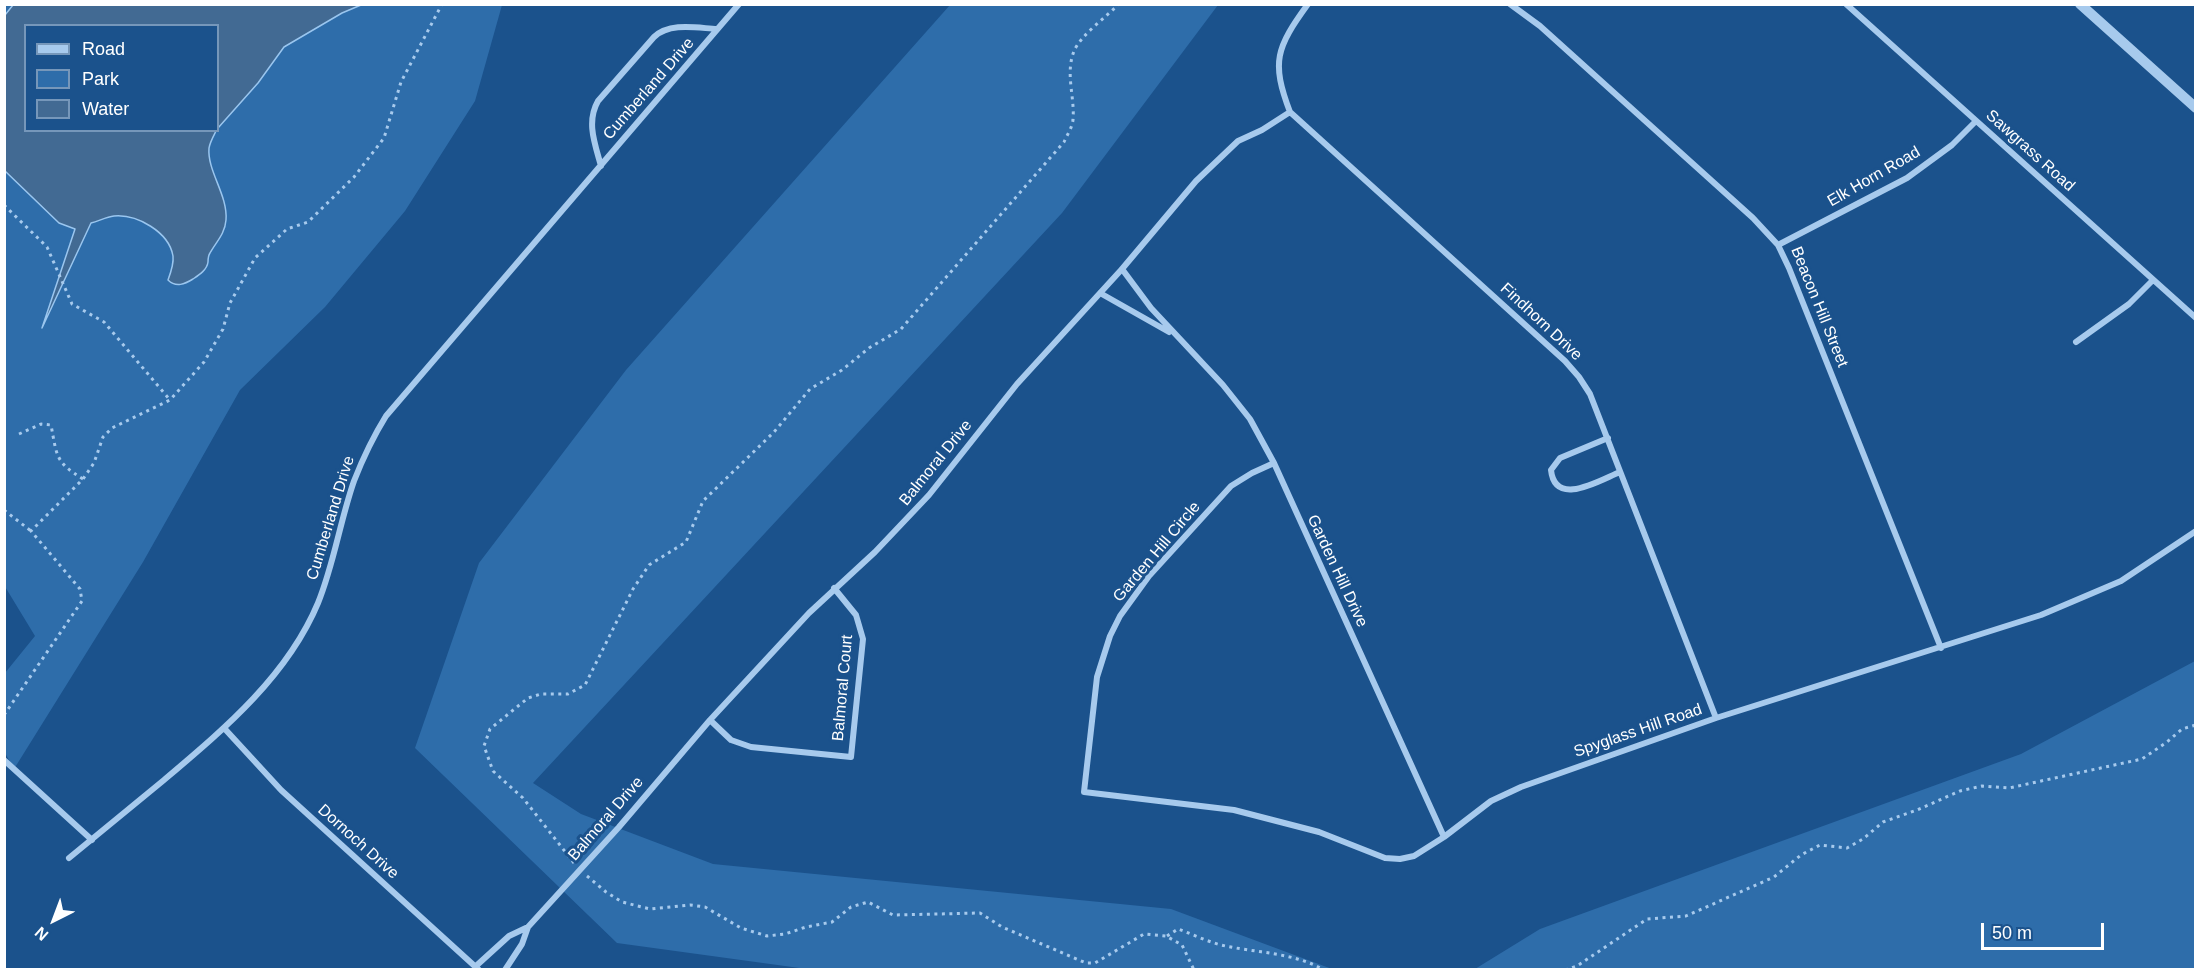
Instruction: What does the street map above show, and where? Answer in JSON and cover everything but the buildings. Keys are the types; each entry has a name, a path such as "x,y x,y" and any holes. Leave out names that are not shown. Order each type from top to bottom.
{"street":[{"name":"Cumberland Drive","path":"69,858 225,728 281,664 313,614 329,574 353,484 372,439 386,417 739,4"},
{"path":"1290,112 1280,84 1278,66 1286,37 1308,4"},
{"name":"Beacon Hill Street","path":"1510,4 1540,26 1753,218 1778,245 1941,648"},
{"name":"Sawgrass Road","path":"1846,4 2196,318"},
{"path":"2080,4 2196,108"},
{"name":"Cumberland Drive","path":"601,166 593,137 593,111 626,69 654,37 665,29 675,27 717,29"},
{"name":"Balmoral Drive","path":"478,968 509,936 528,927 710,720 808,613 874,552 929,495 1017,384 1122,269 1217,159 1238,141 1262,130 1290,112"},
{"name":"Findhorn Drive","path":"1290,112 1580,377 1590,394 1608,438 1716,718"},
{"name":"Elk Horn Road","path":"1778,245 1906,178 1952,145 1976,121"},
{"name":"Garden Hill Drive","path":"1122,269 1151,308 1223,385 1250,419 1274,464 1444,837"},
{"path":"2076,342 2130,304 2153,280"},
{"name":"Garden Hill Drive","path":"1100,293 1175,335"},
{"path":"1608,438 1560,458 1551,470 1552,478 1564,490 1575,490 1620,472"},
{"name":"Garden Hill Circle","path":"1084,792 1097,676 1110,636 1120,616 1149,576 1231,486 1252,473 1274,464"},
{"name":"Spyglass Hill Road","path":"1084,792 1234,810 1319,832 1385,858 1414,856 1503,794 1716,718 2042,615 2121,580 2196,531"},
{"name":"Balmoral Court","path":"710,720 732,740 751,747 851,757 863,639 856,615 834,588"},
{"name":"Dornoch Drive","path":"225,728 281,790 478,968"},
{"path":"4,760 92,840"},
{"name":"Balmoral Drive","path":"505,969 522,944 528,927"}],"path":[{"path":"31,531 83,480 94,463 103,437 112,428 170,400 204,362 223,329 230,303 255,258 287,229 308,222 354,177 384,138 401,82 442,4"},
{"path":"1119,4 1075,49 1069,68 1073,123 1064,142 902,329 869,348 842,370 810,389 774,432 703,501 686,542 649,565 633,589 585,685 567,694 541,694 528,698 490,729 484,746 493,771 523,798 580,870 622,902 650,909 705,907 741,928 767,936 832,922 851,907 868,902 893,915 980,914 1002,927 1086,963 1095,963 1143,934 1166,936 1182,945 1194,969"},
{"path":"4,205 47,247 72,304 104,322 170,400"},
{"path":"19,434 41,423 51,425 57,454 65,468 83,480"},
{"path":"4,510 31,531 80,589 82,601 4,715"},
{"path":"1565,969 1577,966 1647,919 1686,916 1773,877 1802,855 1820,845 1847,848 1863,839 1882,822 1960,791 1982,786 2008,788 2142,759 2168,742 2182,729 2196,725"},
{"path":"1166,936 1178,929 1219,944 1282,955 1312,963 1324,969"}],"green space":[{"path":"5,5 502,5 475,101 405,211 325,307 240,390 143,562 14,769 5,753 5,673 35,636 4,585"},
{"path":"950,5 1218,5 1062,213 533,783 581,814 713,864 1171,909 1332,969 814,970 617,943 415,748 479,563 626,370"},
{"path":"2195,661 2195,969 1475,969 1540,929 2021,754"}],"water":[{"path":"13,4 361,5 342,13 284,47 258,83 219,127 219,24 24,24 24,132 216,132 210,146 209,157 226,211 224,230 209,255 206,267 193,279 180,284 174,284 168,280 173,256 165,239 151,226 123,216 91,223 42,328 75,229 59,223 5,171 5,15"}]}
